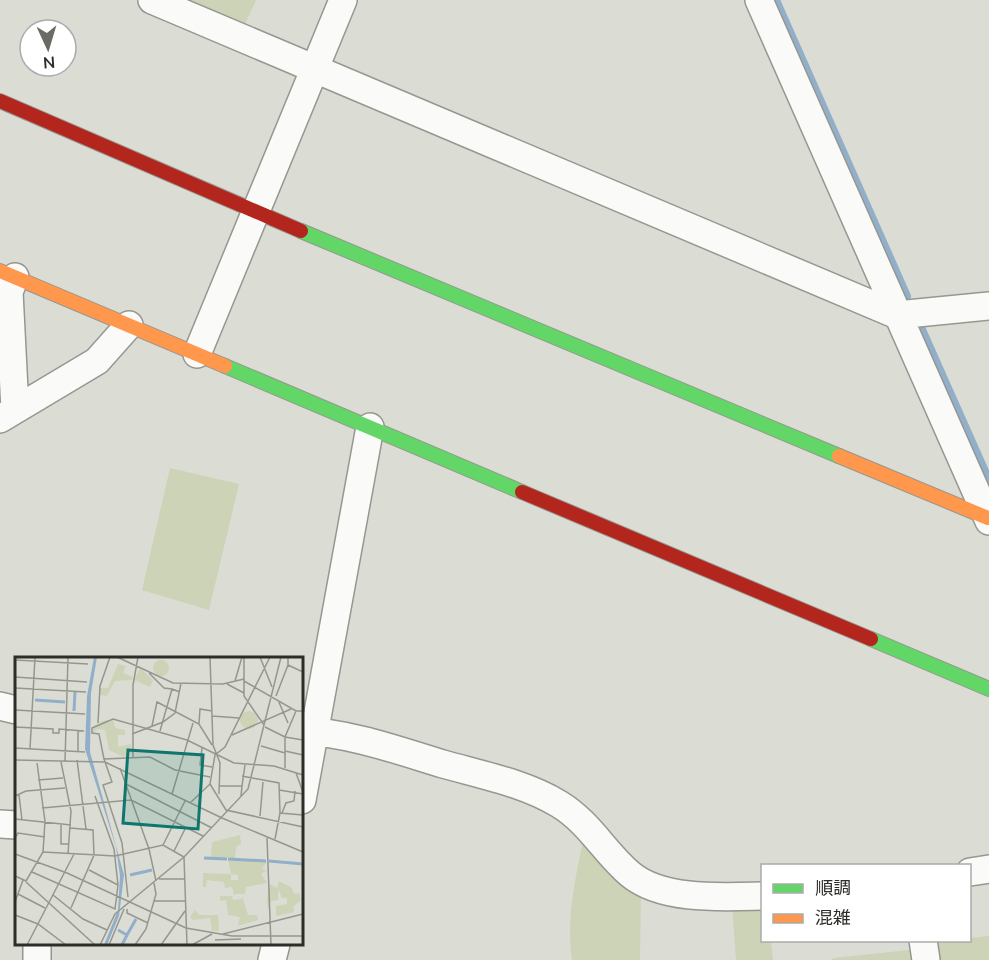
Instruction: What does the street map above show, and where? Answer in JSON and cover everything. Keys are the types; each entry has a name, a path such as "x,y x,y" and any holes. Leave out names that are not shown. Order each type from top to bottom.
{"street":[{"path":"197,354 344,0"},
{"path":"759,0 988,519"},
{"path":"158,1 897,315 989,306"},
{"path":"0,101 256,212 988,519"},
{"path":"7,415 9,292 7,274 989,689"},
{"path":"7,415 97,361 129,325"},
{"path":"303,789 308,732 370,428"},
{"path":"0,706 15,710"},
{"path":"308,732 356,738 505,780 560,804 587,826 630,875 656,889 688,895 761,896"},
{"path":"0,824 15,825"},
{"path":"971,872 989,869"},
{"path":"923,942 926,960"},
{"path":"272,960 276,945"}],"green space":[{"path":"186,0 256,0 244,27"},
{"path":"170,468 239,484 209,610 142,590"},
{"path":"583,840 641,890 640,960 572,960 571,914"},
{"path":"732,904 761,904 761,942 771,942 773,960 736,960"},
{"path":"989,936 989,960 935,960 933,942 971,942 971,938"},
{"path":"918,949 920,960 831,960 834,958"}],"waterway":[{"path":"776,0 907,296"},
{"path":"921,327 989,480"}],"traffic: fast":[{"path":"301,231 839,456"},
{"path":"225,366 522,492"},
{"path":"871,639 989,689"}],"traffic: slow":[{"path":"0,271 225,366"},
{"path":"839,456 988,518"}],"traffic: jam":[{"path":"0,101 301,231"},
{"path":"522,492 871,639"}]}
